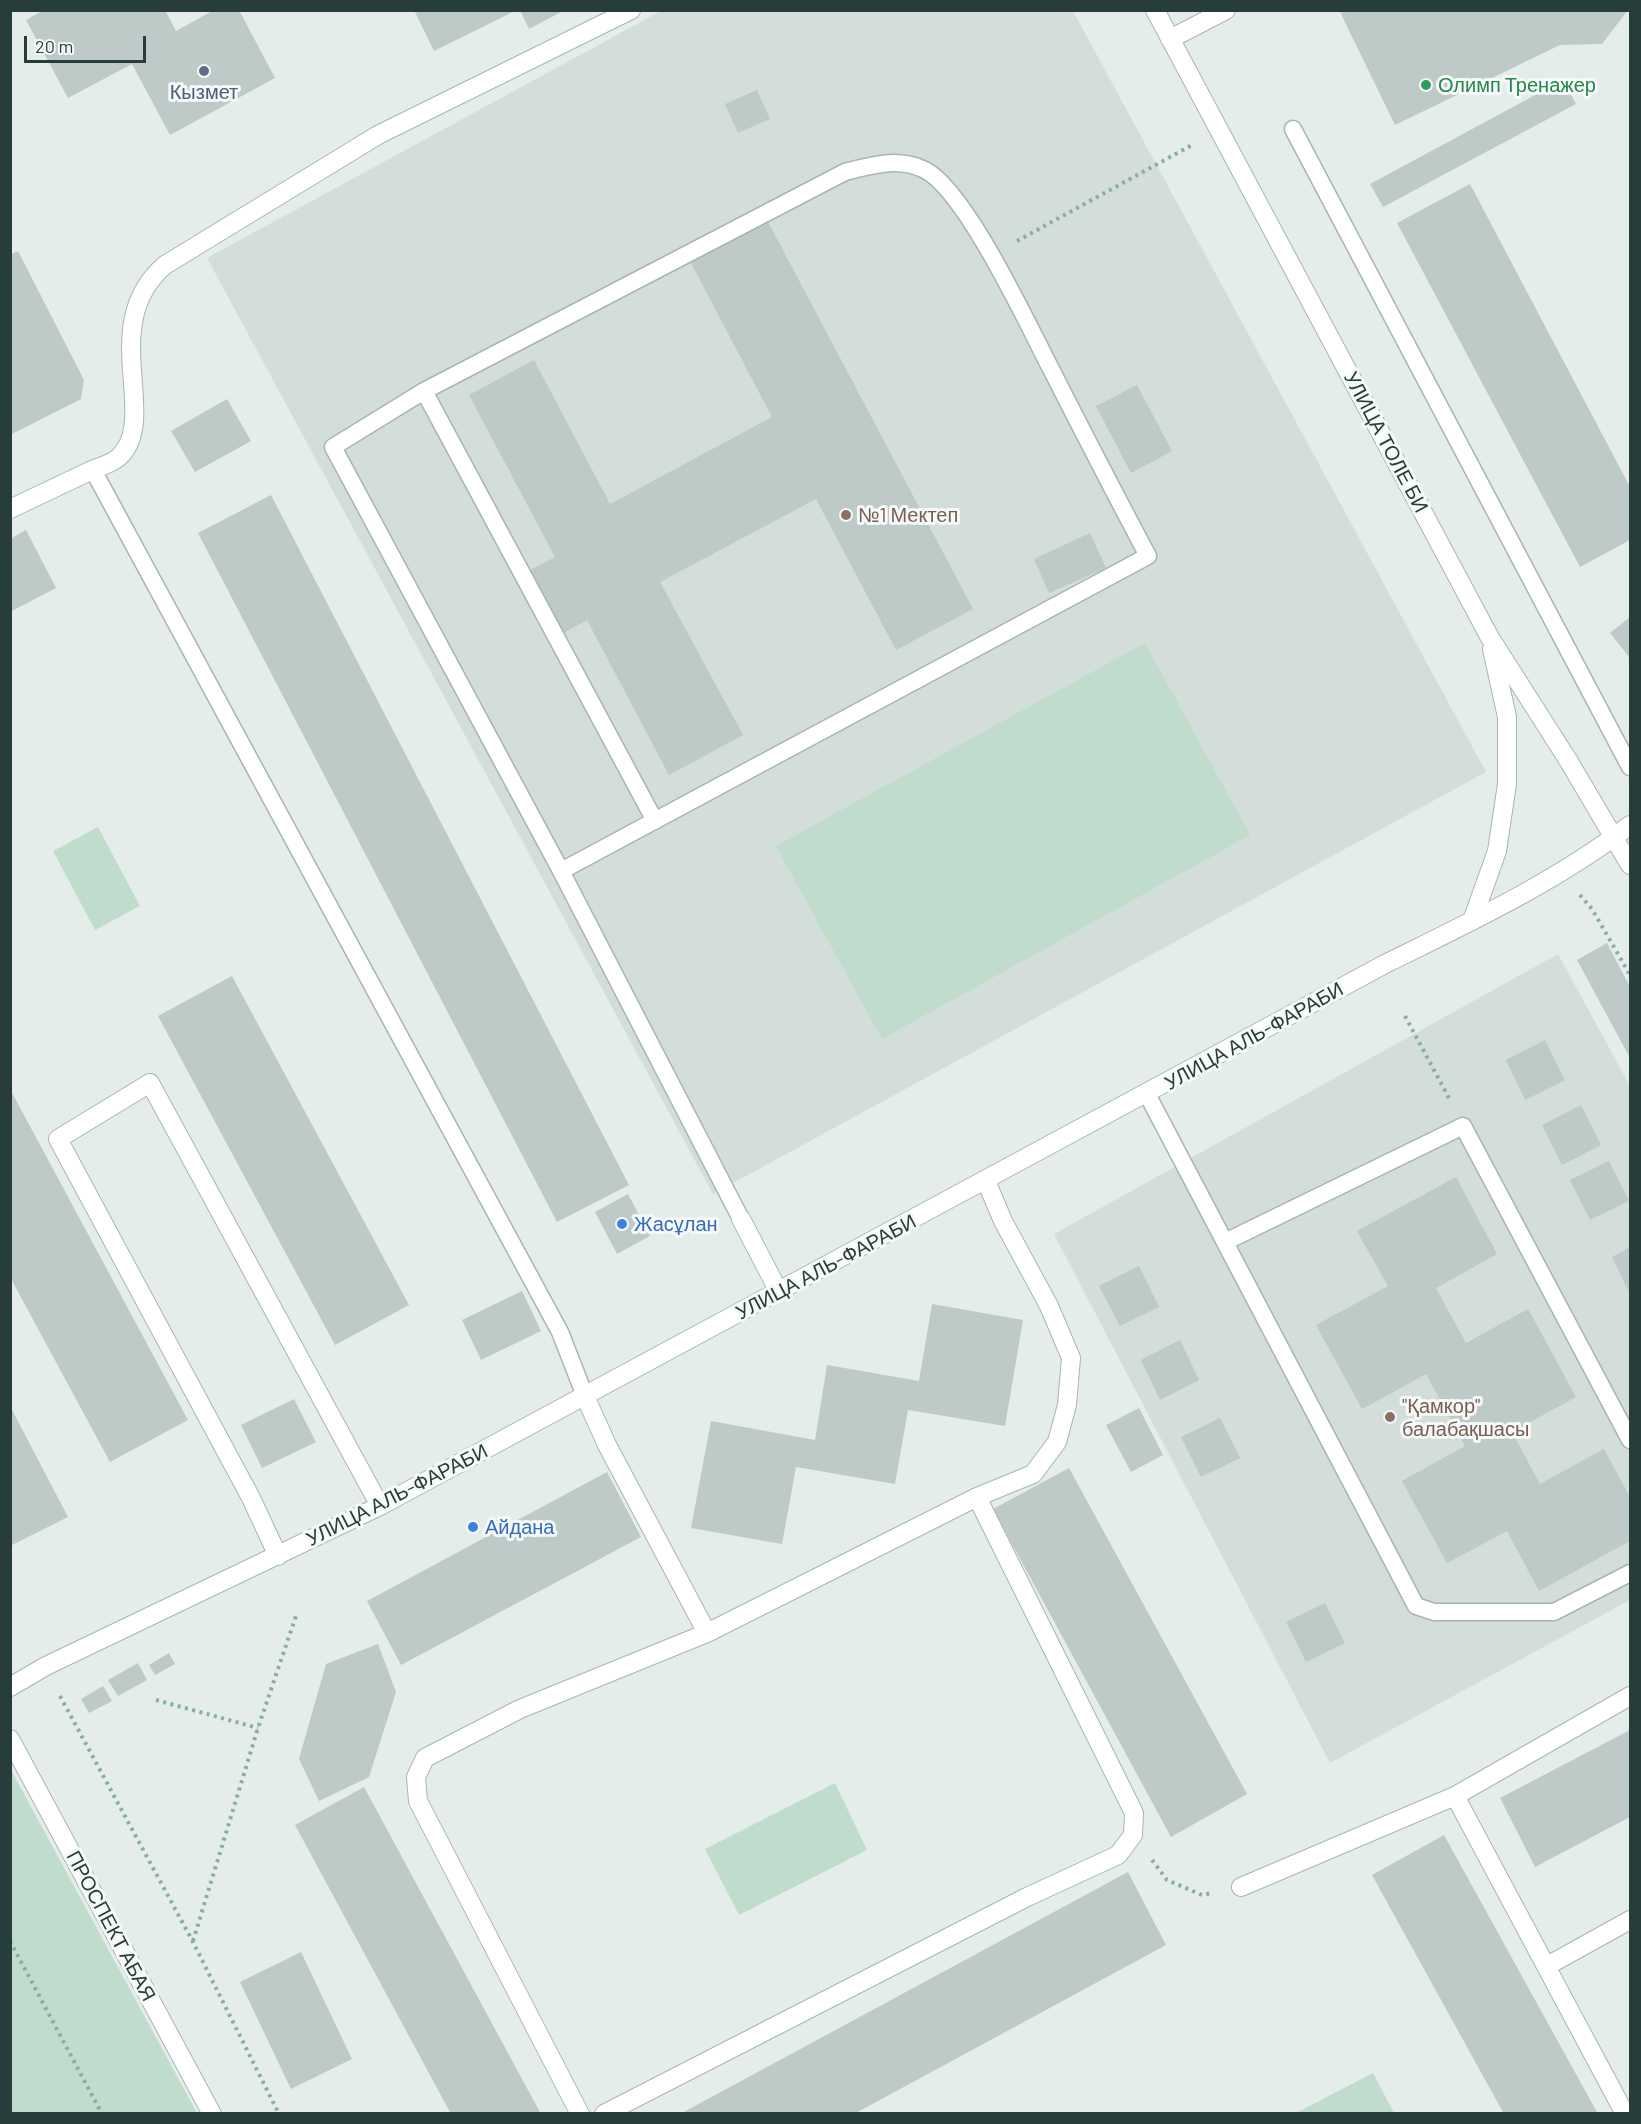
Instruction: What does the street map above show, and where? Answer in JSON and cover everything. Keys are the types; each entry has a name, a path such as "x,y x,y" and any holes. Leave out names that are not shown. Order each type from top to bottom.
{"street":[{"path":"10,509 118,458 132,439 135,418 130,344 134,314 141,294 151,277 158,271 378,135 631,10"},
{"path":"1170,39 1226,10"},
{"name":"УЛИЦА ТОЛЕ БИ","path":"1159,12 1170,39 1489,636 1615,837 1630,865"},
{"path":"1472,921 1497,851 1507,784 1507,717 1489,636"},
{"name":"УЛИЦА АЛЬ-ФАРАБИ","path":"10,1687 46,1666 380,1506 986,1182 1385,964 1472,921 1561,871 1630,825"},
{"path":"278,1556 251,1498 58,1139 150,1083 380,1506"},
{"path":"580,2114 418,1802 416,1777 425,1758 520,1708 707,1633 977,1497 1033,1474 1057,1442 1067,1405 1071,1358 1049,1306 1003,1221 986,1182"},
{"path":"741,1219 779,1292"},
{"path":"585,1396 607,1445 707,1633"},
{"path":"604,2114 1027,1897 1118,1855 1133,1835 1134,1813 977,1497"},
{"path":"1241,1887 1455,1796 1630,1696"},
{"name":"ПРОСПЕКТ АБАЯ","path":"10,1739 212,2114"},
{"path":"1455,1796 1625,2114"},
{"path":"1547,1966 1630,1920"}],"lane":[{"path":"1293,129 1630,767"},
{"path":"561,871 1148,556 991,255 941,181 924,170 908,164 877,163 845,172 424,392 333,447 561,871 741,1219"},
{"path":"424,392 655,821"},
{"path":"93,470 560,1332 585,1396"},
{"path":"1147,1094 1416,1606 1434,1612 1554,1612 1630,1573"},
{"path":"1225,1242 1463,1126 1630,1440"}],"path":[{"path":"991,255 1219,130"},
{"path":"1561,871 1592,909 1630,975"},
{"path":"1405,1016 1463,1126"},
{"path":"193,1942 258,1728 297,1613"},
{"path":"60,1696 193,1942 279,2114"},
{"path":"156,1700 258,1728"},
{"path":"1133,1835 1167,1880 1202,1895 1241,1887"},
{"path":"10,1941 102,2114"}],"shaded area":[{"name":"№1 Мектеп","path":"661,11 1073,11 1486,772 713,1194 207,258"},
{"name":"\"Қамкор\" балабақшасы","path":"1558,954 1630,1086 1630,1600 1330,1763 1054,1234"}],"green space":[{"path":"1145,643 1250,835 882,1039 776,846"},
{"path":"98,827 140,906 95,930 53,851"},
{"path":"11,1770 197,2113 11,2113"},
{"path":"835,1783 867,1850 739,1915 705,1849"},
{"path":"1373,2073 1394,2113 1296,2113"}],"building":[{"name":"Кызмет","path":"44,10 165,10 176,31 214,10 239,10 275,78 170,135 132,64 68,98 26,20"},
{"path":"414,10 512,10 513,12 434,51"},
{"path":"520,10 565,10 529,29"},
{"name":"Олимп Тренажер","path":"1339,10 1628,10 1602,44 1560,45 1395,125"},
{"path":"1563,80 1576,104 1383,207 1370,184"},
{"path":"757,90 770,119 738,133 725,104"},
{"path":"1470,184 1630,487 1630,540 1580,567 1397,223"},
{"path":"767,220 973,609 896,650 816,499 660,582 743,735 669,775 587,620 562,634 528,571 555,557 469,395 534,360 610,504 772,417 690,261"},
{"path":"18,251 84,380 81,399 12,434 10,255"},
{"path":"1137,385 1172,451 1131,473 1096,406"},
{"path":"227,399 251,441 195,472 171,431"},
{"path":"271,495 629,1185 557,1222 198,533"},
{"path":"26,530 56,588 10,612 10,539"},
{"path":"1090,533 1106,568 1049,593 1034,559"},
{"path":"1630,617 1630,658 1610,633"},
{"path":"1607,943 1630,987 1630,1058 1577,960"},
{"path":"232,976 409,1305 335,1345 158,1016"},
{"path":"1545,1040 1565,1080 1525,1100 1506,1060"},
{"path":"10,1089 188,1420 110,1462 10,1277"},
{"path":"1581,1105 1601,1145 1562,1165 1542,1125"},
{"path":"1609,1161 1629,1201 1590,1220 1570,1180"},
{"path":"1456,1177 1497,1254 1436,1288 1466,1343 1528,1309 1576,1397 1512,1432 1540,1484 1604,1449 1630,1497 1630,1541 1539,1591 1507,1531 1447,1563 1402,1481 1465,1446 1426,1374 1362,1409 1316,1325 1388,1286 1357,1231"},
{"name":"Жасұлан","path":"628,1194 650,1236 617,1254 595,1212"},
{"path":"1630,1247 1630,1294 1612,1257"},
{"path":"1139,1266 1159,1307 1120,1326 1099,1286"},
{"path":"522,1291 541,1331 481,1360 462,1320"},
{"path":"932,1304 1023,1320 1005,1426 908,1410 895,1484 796,1467 782,1544 691,1528 711,1421 815,1440 827,1365 919,1381"},
{"path":"1180,1340 1199,1380 1160,1400 1141,1360"},
{"path":"294,1399 316,1442 262,1468 241,1425"},
{"path":"10,1406 68,1517 10,1546"},
{"path":"1139,1408 1163,1455 1131,1472 1106,1425"},
{"path":"1220,1418 1240,1458 1201,1477 1181,1437"},
{"path":"1069,1468 1247,1794 1171,1837 993,1509"},
{"path":"607,1472 641,1537 401,1665 367,1601"},
{"path":"1325,1603 1345,1643 1306,1662 1286,1622"},
{"path":"378,1644 396,1692 369,1777 319,1801 299,1759 326,1664"},
{"path":"169,1653 175,1664 155,1675 149,1665"},
{"path":"138,1663 147,1680 118,1696 108,1680"},
{"path":"103,1686 112,1701 89,1713 81,1699"},
{"path":"1630,1730 1630,1817 1535,1867 1500,1798"},
{"path":"364,1787 541,2114 451,2114 295,1825"},
{"path":"1444,1835 1598,2114 1504,2114 1372,1875"},
{"path":"1128,1872 1166,1945 854,2114 680,2114"},
{"path":"301,1952 352,2059 291,2089 240,1982"}],"place":[{"name":"Кызмет","path":"204,71"},
{"name":"Олимп Тренажер","path":"1426,85"},
{"name":"№1 Мектеп","path":"846,515"},
{"name":"Жасұлан","path":"622,1224"},
{"name":"\"Қамкор\" балабақшасы","path":"1390,1417"},
{"name":"Айдана","path":"473,1527"}]}
